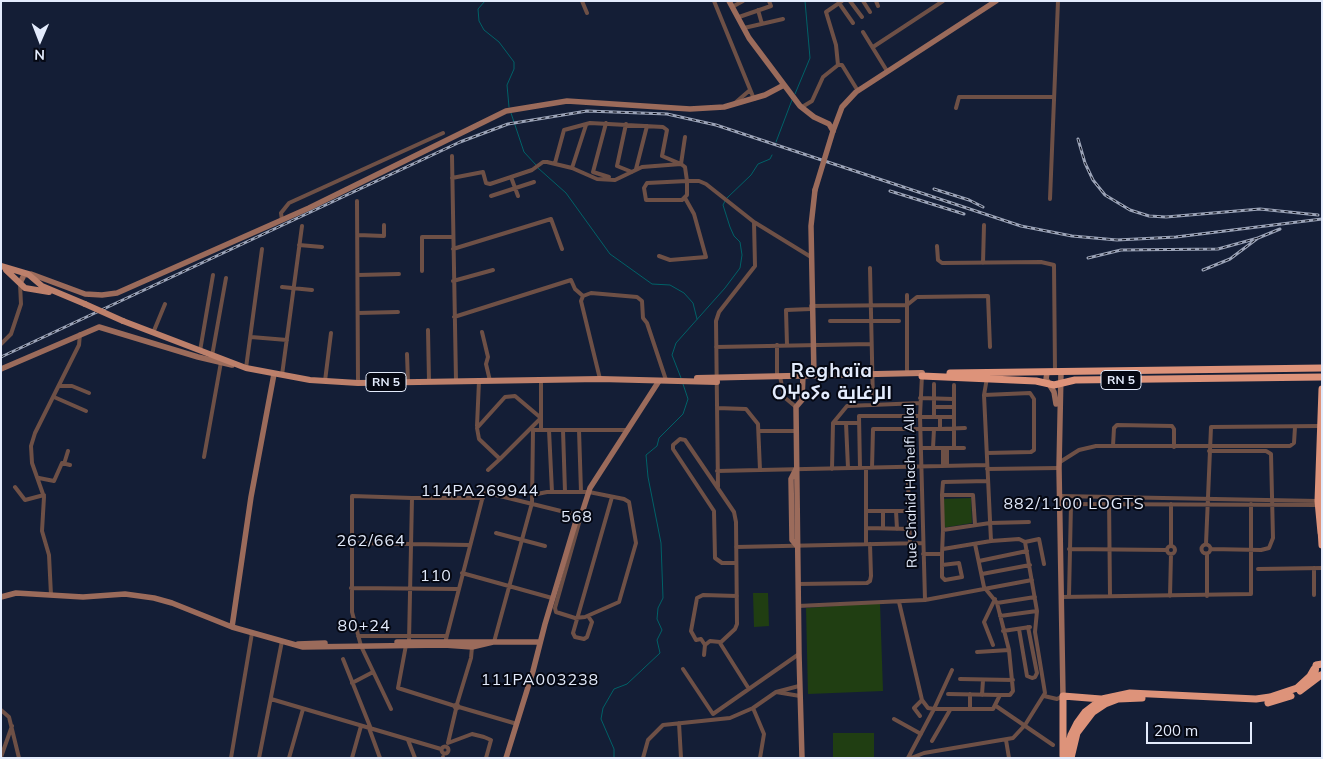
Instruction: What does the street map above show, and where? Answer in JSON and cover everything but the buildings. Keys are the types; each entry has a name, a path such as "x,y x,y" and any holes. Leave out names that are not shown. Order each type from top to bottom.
{"highway":[{"name":"RN 5","path":"922,374 1037,377 1054,372 1319,367"},
{"path":"1319,367 1318,377 1321,390 1320,504 1322,545"},
{"name":"RN 5","path":"1037,377 1048,384 1085,380 1318,377"},
{"path":"1064,758 1063,696 1102,699 1130,693 1270,698 1297,688 1310,676 1322,657"},
{"path":"1070,758 1077,733 1084,722 1104,704 1118,699 1269,702 1294,695 1321,675 1317,674 1317,666"},
{"path":"1064,758 1077,723 1085,712 1102,699"}],"main road":[{"name":"RN 5","path":"1,267 28,274 42,286 200,352 246,368 282,376 325,381 358,383 600,379 674,381 809,375 922,374"},
{"name":"RN 5","path":"1,267 29,289 65,295"}],"street":[{"path":"582,1 587,13"},
{"path":"714,1 754,99"},
{"path":"743,1 731,4 744,28 801,106 814,117 829,124 833,131"},
{"path":"738,17 771,6 769,1"},
{"path":"850,1 862,17"},
{"path":"863,1 870,12"},
{"path":"876,1 878,6"},
{"path":"873,47 944,1"},
{"path":"802,758 797,546 792,540 791,479 796,469 798,405 809,375 813,344 811,248 815,190 842,107 858,91 887,71 996,1"},
{"path":"1050,199 1058,1"},
{"path":"838,64 836,45 826,12 840,2 853,24"},
{"path":"758,10 762,24"},
{"path":"744,28 782,19"},
{"path":"863,32 887,71"},
{"path":"838,64 842,65 858,91"},
{"path":"801,106 812,100 823,77 838,64"},
{"path":"22,300 20,283 22,277 28,274 93,296 118,293 282,220 480,126 506,111 567,101 690,109 733,104 754,99 784,85"},
{"path":"733,104 750,90"},
{"path":"956,108 959,97 1054,97"},
{"path":"822,120 830,121 838,116"},
{"path":"606,123 593,172 615,180"},
{"path":"555,162 564,130 606,123 663,127 667,130 662,156 686,167 685,198 694,214 706,257 670,260 659,256"},
{"path":"626,124 617,166 632,172"},
{"path":"572,168 586,125"},
{"path":"636,169 647,126"},
{"path":"282,220 281,213 289,203 443,133"},
{"path":"681,164 685,137"},
{"path":"452,156 456,381"},
{"path":"452,178 483,172 486,182 490,184 532,170 542,162 555,162 597,179 615,180 636,169 681,164"},
{"path":"511,177 518,196"},
{"path":"491,196 534,182"},
{"path":"685,198 648,201 645,197 644,188 650,182 703,182 754,222 811,257"},
{"path":"357,201 358,383"},
{"path":"453,249 551,218 562,249"},
{"path":"718,487 717,316 755,266 754,222"},
{"path":"983,263 984,224"},
{"path":"358,235 384,236 384,225"},
{"path":"282,376 302,226"},
{"path":"422,271 422,237 453,237"},
{"path":"299,245 322,247"},
{"path":"937,246 938,260 942,263 1041,262 1054,265 1054,372 1048,384 1055,396 1060,465"},
{"path":"802,252 811,248"},
{"path":"1,369 92,328 105,327 246,368 262,249"},
{"path":"870,268 873,403"},
{"path":"453,281 493,270"},
{"path":"358,275 399,274"},
{"path":"200,352 213,275"},
{"path":"212,356 226,278"},
{"path":"1,344 11,334 22,300 29,289 37,282 47,280"},
{"path":"454,317 571,280 574,289 583,296"},
{"path":"282,287 312,290"},
{"path":"532,495 552,492 589,492 629,502 636,543 619,602 579,618 556,612 555,608 589,492 662,380 647,323 643,318 642,300 640,298 591,293 583,296"},
{"path":"907,295 907,374"},
{"path":"583,296 581,301 600,379"},
{"path":"787,344 786,310 811,307 907,305 917,297 988,296 990,347"},
{"path":"152,333 165,304"},
{"path":"358,313 398,312"},
{"path":"830,321 899,321"},
{"path":"428,330 429,382"},
{"path":"482,332 488,357 486,364 490,381"},
{"path":"325,381 331,333"},
{"path":"51,595 49,555 42,531 44,495 32,463 31,446 35,433 79,344 80,334"},
{"path":"251,337 287,340"},
{"path":"716,347 777,344 871,344"},
{"path":"777,344 778,376 784,397 798,405"},
{"path":"407,354 408,382"},
{"path":"204,456 221,362"},
{"path":"1044,696 1057,699 1063,696 1059,402 1062,383 1054,372"},
{"path":"232,627 251,497 274,374"},
{"name":"Rue Chahid Hachelfi Allal","path":"922,374 920,416 925,600"},
{"path":"987,376 984,395 991,541"},
{"path":"541,380 541,430"},
{"path":"479,381 477,428 479,439 500,459"},
{"path":"934,384 934,417"},
{"path":"954,385 954,448"},
{"path":"59,386 72,386 89,393"},
{"path":"984,395 1030,393 1034,399 1034,450 1032,452 987,453"},
{"path":"477,428 508,396 518,397 541,418"},
{"path":"54,397 86,412"},
{"path":"832,469 833,423 847,406 954,398"},
{"path":"934,407 954,408"},
{"path":"717,408 746,409 758,424 760,432 760,470"},
{"path":"798,584 867,583 870,581 860,416 954,417"},
{"path":"940,417 940,428"},
{"path":"488,470 541,418"},
{"path":"833,423 859,423"},
{"path":"846,423 848,468"},
{"path":"1113,446 1114,428 1117,425 1172,426 1174,428 1174,447"},
{"path":"1207,554 1202,549 1206,544 1210,429 1213,426 1320,426"},
{"path":"1209,449 1290,446 1294,442 1295,427"},
{"path":"872,468 873,429 965,428"},
{"path":"933,448 934,429"},
{"path":"494,642 532,503 533,430 628,430"},
{"path":"549,430 552,492"},
{"path":"563,430 565,492"},
{"path":"579,430 581,492"},
{"path":"760,432 796,431"},
{"path":"705,645 710,641 720,642 736,627 736,563 736,547 734,512 685,440 680,439 673,445 675,452 714,511 715,558 722,563 736,563"},
{"path":"717,471 1060,465 1084,448 1113,446 1268,452 1271,454 1272,544 1261,550 1211,550 1207,554 1206,596"},
{"path":"921,448 964,448"},
{"path":"945,448 945,466"},
{"path":"39,478 54,480 62,463 64,464 68,451"},
{"path":"64,464 70,465"},
{"path":"908,481 910,543"},
{"path":"942,565 959,563 962,578 943,580 942,565 942,495 943,482 988,481"},
{"path":"15,487 25,500 44,495"},
{"path":"445,641 457,589 484,492 491,492 581,516"},
{"path":"942,495 973,495 975,525"},
{"path":"391,709 360,642 352,612 352,496 483,498"},
{"path":"1060,496 1272,499 1320,504"},
{"path":"1109,497 1110,596"},
{"path":"1170,596 1171,554 1175,551 1171,546 1171,497"},
{"path":"412,498 408,641 398,688 517,724"},
{"path":"588,616 592,622 587,637 584,639 573,635 612,498"},
{"path":"1060,504 1320,504"},
{"path":"1069,596 1071,504"},
{"path":"1062,596 1206,596 1251,594 1251,504"},
{"path":"866,511 909,511"},
{"path":"883,511 883,528"},
{"path":"896,511 897,529"},
{"path":"506,758 535,666 552,598 576,521 581,516"},
{"path":"943,530 990,523 1029,522"},
{"path":"867,528 910,529"},
{"path":"496,533 545,546"},
{"path":"923,554 991,541 1019,539 1025,542 1039,539 1044,564"},
{"path":"351,542 470,545"},
{"path":"910,758 924,753 1006,740 1016,736 1044,696 1035,626 1037,610 1025,542"},
{"path":"736,547 923,543"},
{"path":"948,694 1000,695 1012,693 1013,680 1009,650 996,601 984,587 980,560 975,544"},
{"path":"1206,544 1211,550"},
{"path":"1069,549 1167,550 1171,546"},
{"path":"1167,550 1171,554"},
{"path":"980,560 1027,551"},
{"path":"982,574 1030,565"},
{"path":"1314,568 1314,595"},
{"path":"1258,569 1322,568"},
{"path":"462,573 552,598"},
{"path":"798,606 925,600 984,587 1032,580"},
{"path":"351,588 457,589"},
{"path":"1,597 16,593 87,597 125,594 154,598 232,627 298,644 408,641 445,641 473,644 540,642"},
{"path":"704,655 705,645 701,639 696,640 690,631 696,598 703,595 736,596"},
{"path":"996,601 1035,597"},
{"path":"993,645 984,622 996,601"},
{"path":"900,602 922,700 928,708 950,710 991,709 996,706 1000,695"},
{"path":"1000,616 1037,610"},
{"path":"1003,631 1035,626"},
{"path":"1019,629 1027,676 1032,678 1036,677 1037,672 1028,627"},
{"path":"231,758 252,633"},
{"path":"259,758 282,641"},
{"path":"720,642 720,646 749,689"},
{"path":"444,752 471,658 473,644"},
{"path":"977,652 1009,650"},
{"path":"683,669 713,714 799,654"},
{"path":"343,659 380,758"},
{"path":"910,758 952,670"},
{"path":"352,683 373,672"},
{"path":"960,679 1013,680"},
{"path":"982,695 983,680"},
{"path":"643,758 648,740 657,729 668,723 724,720 753,708 776,692 799,686"},
{"path":"776,692 800,696"},
{"path":"970,694 970,709"},
{"path":"271,699 444,752"},
{"path":"920,716 914,708 922,700"},
{"path":"996,706 1053,745"},
{"path":"753,708 764,734 760,758"},
{"path":"289,758 303,709"},
{"path":"1,710 7,714 12,726 19,758"},
{"path":"932,741 950,710"},
{"path":"894,719 921,734"},
{"path":"679,723 681,758"},
{"path":"1,757 12,726"},
{"path":"352,758 361,726"},
{"path":"444,752 472,734 491,740 486,758"},
{"path":"408,740 415,758"},
{"path":"1006,740 1009,758"},
{"path":"913,750 924,753"}],"green space":[{"path":"971,498 972,523 942,528 941,499"},
{"path":"753,593 768,593 769,626 754,627"},
{"path":"880,603 883,691 808,694 806,608"},
{"path":"833,733 874,733 874,757 833,758"}],"waterway":[{"path":"485,1 478,9 479,21 484,30 499,42 514,62 514,69 507,85 509,107"},
{"path":"795,94 810,58 805,1"},
{"path":"776,142 792,100"},
{"path":"511,113 524,152 536,165"},
{"path":"727,198 751,175 758,164 770,159 772,155"},
{"path":"538,168 566,193 610,254 652,284 670,285 684,293 693,303 697,319"},
{"path":"681,378 672,355 676,343 725,288 740,268 742,255 740,242 734,236 730,227 723,205 725,201"},
{"path":"614,758 614,749 601,719 603,708 614,689 627,684 660,653 657,640 662,630 657,619 658,608 663,598 661,543 648,477 646,455 657,446 659,438 683,414 688,399 683,384"}],"railway":[{"path":"1,357 460,142 508,124 587,111 667,114 716,125 1021,226 1072,236 1117,240 1176,237 1322,219"},
{"path":"1078,139 1085,163 1093,180 1105,195 1130,210 1149,216 1166,217 1260,209 1318,215"},
{"path":"934,189 969,200 983,207"},
{"path":"890,191 964,214"},
{"path":"1203,270 1230,259 1258,238 1280,229"},
{"path":"1088,258 1121,250 1218,249 1258,238"}],"district":[{"name":"Reghaïa ⵔⵖⴰⵢⴰ الرغاية","path":"832,382"},
{"name":"114PA269944","path":"480,491"},
{"name":"882/1100 LOGTS","path":"1074,504"},
{"name":"568","path":"577,517"},
{"name":"262/664","path":"371,541"},
{"name":"110","path":"436,576"},
{"name":"80+24","path":"364,626"},
{"name":"111PA003238","path":"540,680"}]}
